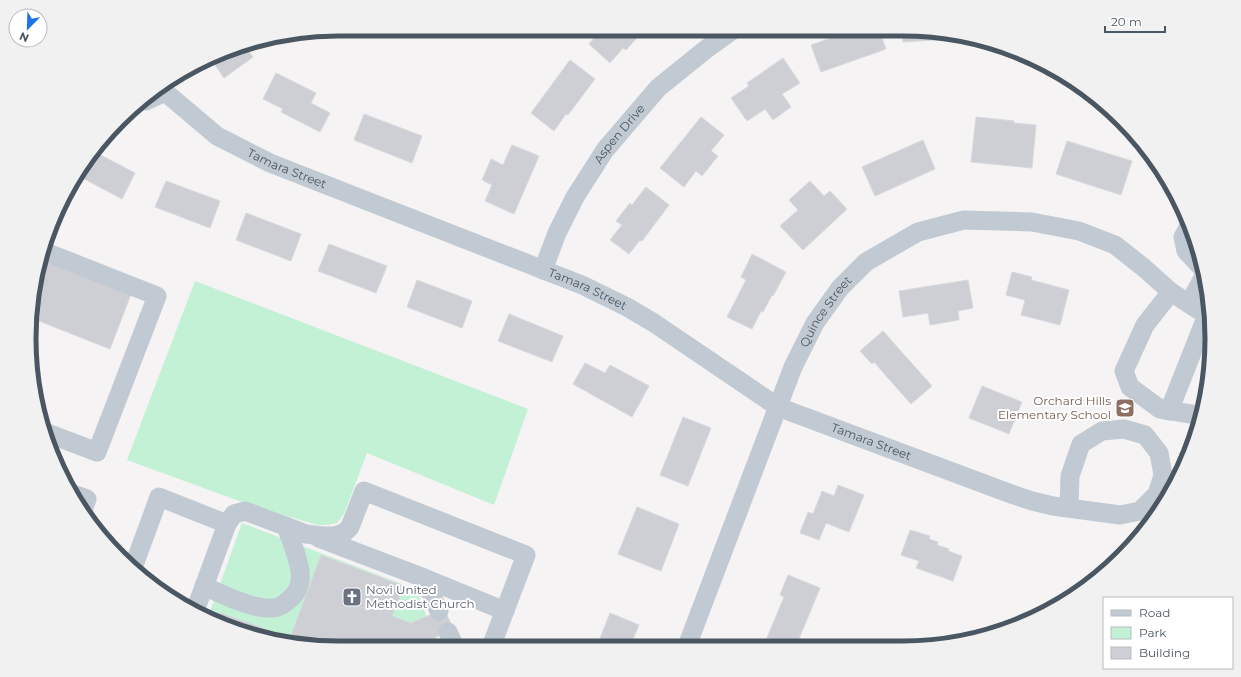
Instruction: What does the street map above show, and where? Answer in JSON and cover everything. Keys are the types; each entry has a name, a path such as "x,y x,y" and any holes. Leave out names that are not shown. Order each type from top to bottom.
{"street":[{"name":"Aspen Drive","path":"543,270 557,233 575,197 605,150 658,88 724,36"},
{"name":"Tamara Street","path":"166,90 217,136 270,163 582,285 654,322 778,406 1032,501 1053,506 1069,507"},
{"name":"Quince Street","path":"689,641 793,367 815,323 840,288 866,262 918,232 964,220 1032,222 1079,231 1115,246 1144,267 1171,292 1203,313"},
{"path":"1186,232 1183,237 1186,251 1195,261"},
{"path":"48,253 157,296 97,452 52,435"},
{"path":"1189,304 1200,284"},
{"path":"1171,292 1145,325 1124,371 1130,387 1160,409 1195,415"},
{"path":"1169,410 1204,327"},
{"path":"1124,429 1145,435 1159,454 1164,475 1157,494 1140,511 1120,515 1069,507 1070,476 1081,444 1102,431 1124,429"},
{"path":"306,534 335,536 345,532 350,527 364,491 526,555 493,641"},
{"path":"81,497 87,499 85,504"},
{"path":"135,562 159,497 227,524"},
{"path":"197,606 227,524 234,514 245,511 424,578 505,611"},
{"path":"204,586 251,605 265,608 277,607 287,602 296,592 301,580 300,570 286,526"},
{"path":"424,578 439,611"}],"green space":[{"path":"195,281 528,409 494,505 367,453 344,514 337,523 317,525 250,505 127,460"},
{"path":"242,523 415,589 437,641 338,641 299,638 260,631 210,612"}],"building":[{"path":"596,36 639,36 626,50 623,48 610,63 589,44"},
{"path":"837,36 881,36 886,49 821,72 811,45"},
{"path":"903,36 945,39 903,42"},
{"path":"248,50 253,57 224,78 214,63"},
{"path":"783,58 800,83 782,94 791,107 773,120 765,109 747,121 731,98 749,86 747,83"},
{"path":"570,60 595,79 554,131 531,113"},
{"path":"276,73 316,93 311,103 330,113 320,132 281,112 283,109 263,99"},
{"path":"364,114 422,136 412,163 354,140"},
{"path":"701,117 724,135 711,151 718,156 702,176 696,171 684,187 660,168"},
{"path":"976,117 1036,125 1032,168 971,162"},
{"path":"923,140 935,169 875,196 862,167"},
{"path":"1067,141 1132,161 1121,195 1056,174"},
{"path":"512,145 539,156 514,214 485,201 492,185 482,180 491,159 503,165"},
{"path":"99,154 135,173 122,199 82,178"},
{"path":"166,181 220,201 210,228 155,207"},
{"path":"810,181 824,196 830,191 847,209 803,250 780,226 798,210 789,200"},
{"path":"646,187 669,205 642,241 640,240 629,254 610,240 622,225 616,221 630,203 632,205"},
{"path":"246,213 301,234 291,261 236,240"},
{"path":"329,244 387,266 376,293 318,271"},
{"path":"752,254 786,272 763,312 761,311 752,329 727,317 746,280 741,277"},
{"path":"46,262 131,294 110,349 37,320"},
{"path":"1012,272 1032,277 1031,280 1069,290 1060,325 1021,315 1025,300 1006,295"},
{"path":"417,280 472,301 462,328 407,307"},
{"path":"968,280 973,308 958,311 959,320 930,325 928,313 903,317 899,291"},
{"path":"509,314 563,336 552,362 498,341"},
{"path":"883,331 932,386 911,404 874,362 872,364 860,351"},
{"path":"585,363 605,373 610,365 649,386 632,417 573,384"},
{"path":"982,386 1022,402 1009,434 969,418"},
{"path":"683,417 711,428 688,486 660,475"},
{"path":"838,485 864,495 849,532 826,523 819,540 800,533 808,512 813,514 822,491 834,496"},
{"path":"637,507 679,524 661,571 618,554"},
{"path":"910,530 930,536 929,539 938,542 937,545 962,556 953,581 916,568 919,561 901,555"},
{"name":"Novi United Methodist Church","path":"321,555 404,586 392,616 411,623 444,609 454,630 434,638 435,641 338,641 290,637"},
{"path":"788,575 820,588 798,641 774,641 767,638 784,597 780,595"},
{"name":"Novi United Methodist Church","path":"221,613 284,636 241,625 220,617"},
{"path":"610,613 639,625 632,641 599,641"}],"place":[{"name":"Orchard Hills Elementary School","path":"1125,408"},
{"name":"Novi United Methodist Church","path":"352,597"}]}
